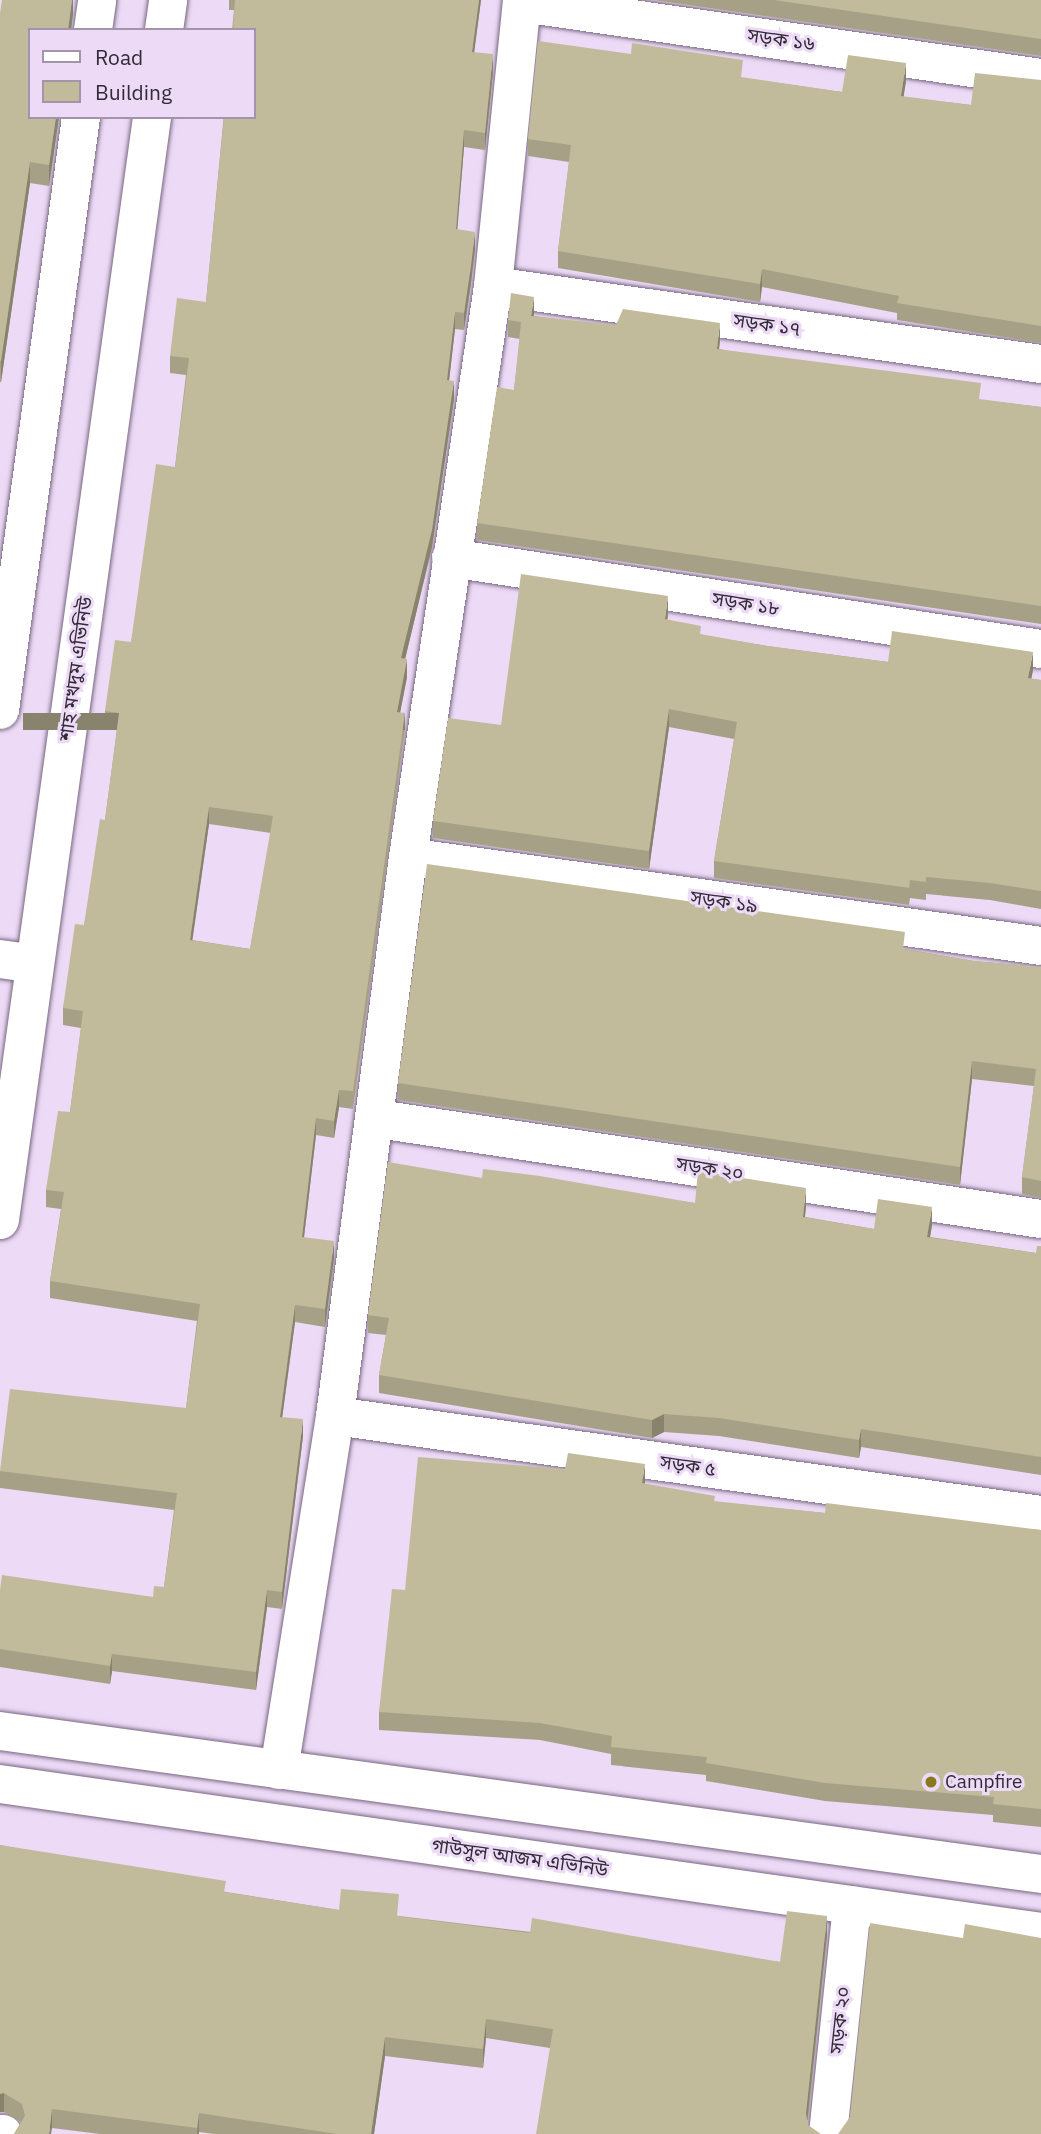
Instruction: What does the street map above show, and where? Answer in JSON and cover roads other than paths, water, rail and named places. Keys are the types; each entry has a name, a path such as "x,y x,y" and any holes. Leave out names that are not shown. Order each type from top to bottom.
{"street":[{"path":"93,28 97,0"},
{"path":"164,28 168,0"},
{"path":"279,1770 335,1416 378,1119 408,857 493,286 522,1"},
{"name":"সড়ক ১৬","path":"522,1 1041,78"},
{"path":"0,710 81,119"},
{"name":"শাহ মখদুম এভিনিউ","path":"0,1220 18,961 152,119"},
{"name":"সড়ক ১৭","path":"493,286 1041,364"},
{"name":"সড়ক ১৮","path":"451,558 1041,649"},
{"name":"সড়ক ১৯","path":"408,857 1041,946"},
{"name":"সড়ক ২০","path":"378,1119 1041,1219"},
{"name":"সড়ক ৫","path":"335,1416 1041,1515"},
{"path":"0,1731 1041,1874"},
{"name":"গাউসুল আজম এভিনিউ","path":"0,1784 1041,1932"},
{"name":"সড়ক ২০","path":"828,2134 852,1905"}],"place":[{"name":"Campfire","path":"931,1782"}]}
